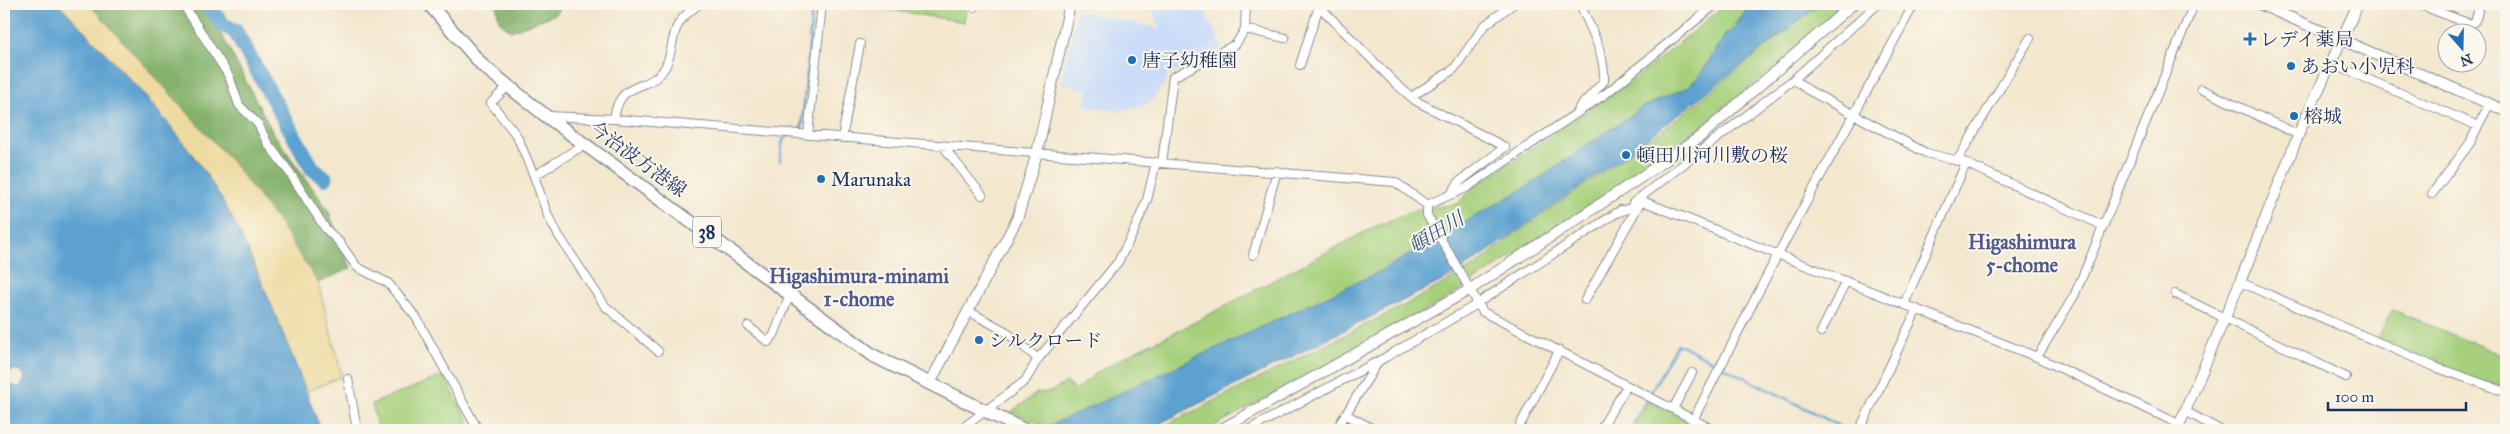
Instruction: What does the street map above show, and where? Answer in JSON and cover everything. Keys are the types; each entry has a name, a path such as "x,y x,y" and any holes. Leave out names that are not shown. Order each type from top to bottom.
{"main road":[{"name":"今治波方港線","path":"429,4 482,66 546,116 874,356 1024,430"}],"street":[{"path":"183,4 229,76 239,105 258,124 268,144 290,173 325,228 339,242 357,266 388,283 416,317 478,430"},
{"path":"614,119 616,106 625,94 635,86 661,74 667,64 676,28 684,15 699,4"},
{"path":"808,135 822,4 818,4"},
{"path":"930,383 1017,219 1037,153 1070,4"},
{"path":"960,430 1025,381 1038,359 1118,262 1134,234 1159,162 1173,77 1236,44 1245,29 1246,4"},
{"path":"1411,97 1454,69 1484,26 1513,4"},
{"path":"1571,117 1604,81 1604,67 1600,47 1580,4"},
{"path":"1427,205 1466,188 1608,92 1716,4"},
{"path":"1220,430 1467,286 1701,136 1853,4"},
{"path":"1484,299 1618,213 1684,166 1794,79 1878,4"},
{"path":"1688,430 1778,254 1914,4"},
{"path":"2037,357 2074,296 2194,4"},
{"path":"2259,4 2344,38 2506,110"},
{"path":"1618,213 1645,202 2037,357 2178,427 2240,282 2299,135 2358,4"},
{"path":"2418,4 2470,24 2475,22 2480,4"},
{"path":"1300,65 1318,5 1411,97 1505,147 1459,182 1451,194"},
{"path":"1245,29 1285,38"},
{"path":"1957,161 2030,38"},
{"path":"842,138 860,44"},
{"path":"2332,64 2478,126"},
{"path":"1794,79 1808,90 1926,152 1966,163 2104,226"},
{"path":"508,86 491,103 517,136 548,216 559,236 605,306 658,351"},
{"path":"2201,89 2299,135"},
{"path":"2432,194 2470,143 2490,103"},
{"path":"546,116 614,119 1395,182 1427,205 1428,215 1483,312 1714,430"},
{"path":"534,176 585,144"},
{"path":"942,145 982,196"},
{"path":"1904,304 1966,163"},
{"path":"1253,255 1277,171"},
{"path":"1585,300 1640,204"},
{"path":"1821,332 1846,281"},
{"path":"2240,282 2435,367 2506,392"},
{"path":"748,326 768,342 774,335 790,294"},
{"path":"2175,294 2346,377"},
{"path":"1248,430 1379,361 1474,306"},
{"path":"1862,425 1917,309"},
{"path":"968,311 1005,331 1038,359"},
{"path":"1520,425 1559,351"},
{"path":"1336,430 1379,361"},
{"path":"1673,410 1692,373"},
{"path":"348,379 357,430"},
{"path":"1600,430 1627,386"},
{"path":"2185,411 2220,430"},
{"path":"1345,414 1375,430"}],"shaded area":[{"name":"唐子幼稚園","path":"1150,4 1201,4 1223,48 1173,74 1168,73 1166,81 1151,102 1139,107 1118,111 1084,106 1088,90 1060,84 1077,11 1161,29"}],"green space":[{"path":"89,4 199,4 223,37 272,131 328,210 351,268 318,283 277,220"},
{"path":"496,4 564,4 556,14 511,31 499,21"},
{"path":"853,4 967,4 964,22"},
{"path":"1726,4 1756,4 1730,28 1740,19 1734,29 1726,34 1700,75 1688,87 1641,108 1533,183 1381,271 1048,427 1011,412 1037,393 1050,392 1067,382 1075,391 1096,373 1135,351 1176,332 1372,228 1414,210 1457,204 1474,187 1636,78"},
{"path":"1820,4 1845,4 1786,58 1683,142 1567,221 1438,304 1207,430 1156,430 1403,306 1475,266 1504,242 1664,129"},
{"path":"2393,310 2506,357 2506,388 2440,369 2376,341"},
{"path":"444,375 473,430 378,430 372,404"},
{"path":"1647,399 1690,421 1685,430 1630,430"}],"sand":[{"path":"59,4 89,4 231,161 277,220 318,283 342,376 306,392 253,260 213,185 179,136 160,113"}],"water":[{"path":"4,4 59,4 160,113 179,136 220,196 268,298 321,430 4,430","holes":["13,370 19,370 25,377 21,386 14,386 7,378"]},
{"path":"1750,4 1820,4 1639,145 1456,274 1147,430 1041,430 1381,271 1533,183 1641,108 1688,87 1700,75 1726,34 1734,29"}],"waterway":[{"path":"207,4 223,25 235,31 312,168 325,178"},
{"path":"795,132 802,127 812,10"},
{"path":"780,161 783,140 788,136"},
{"path":"1630,430 1677,345 1684,346 1846,430"}],"place":[{"name":"レデイ薬局","path":"2250,39"},
{"name":"唐子幼稚園","path":"1132,60"},
{"name":"あおい小児科","path":"2291,66"},
{"name":"榕城","path":"2294,116"},
{"name":"頓田川河川敷の桜","path":"1626,155"},
{"name":"Marunaka","path":"821,179"},
{"name":"シルクロード","path":"979,340"}],"district":[{"name":"Higashimura 5-chome","path":"2022,254"},
{"name":"Higashimura-minami 1-chome","path":"859,288"}],"water label":[{"name":"頓田川","path":"1436,232"}]}
